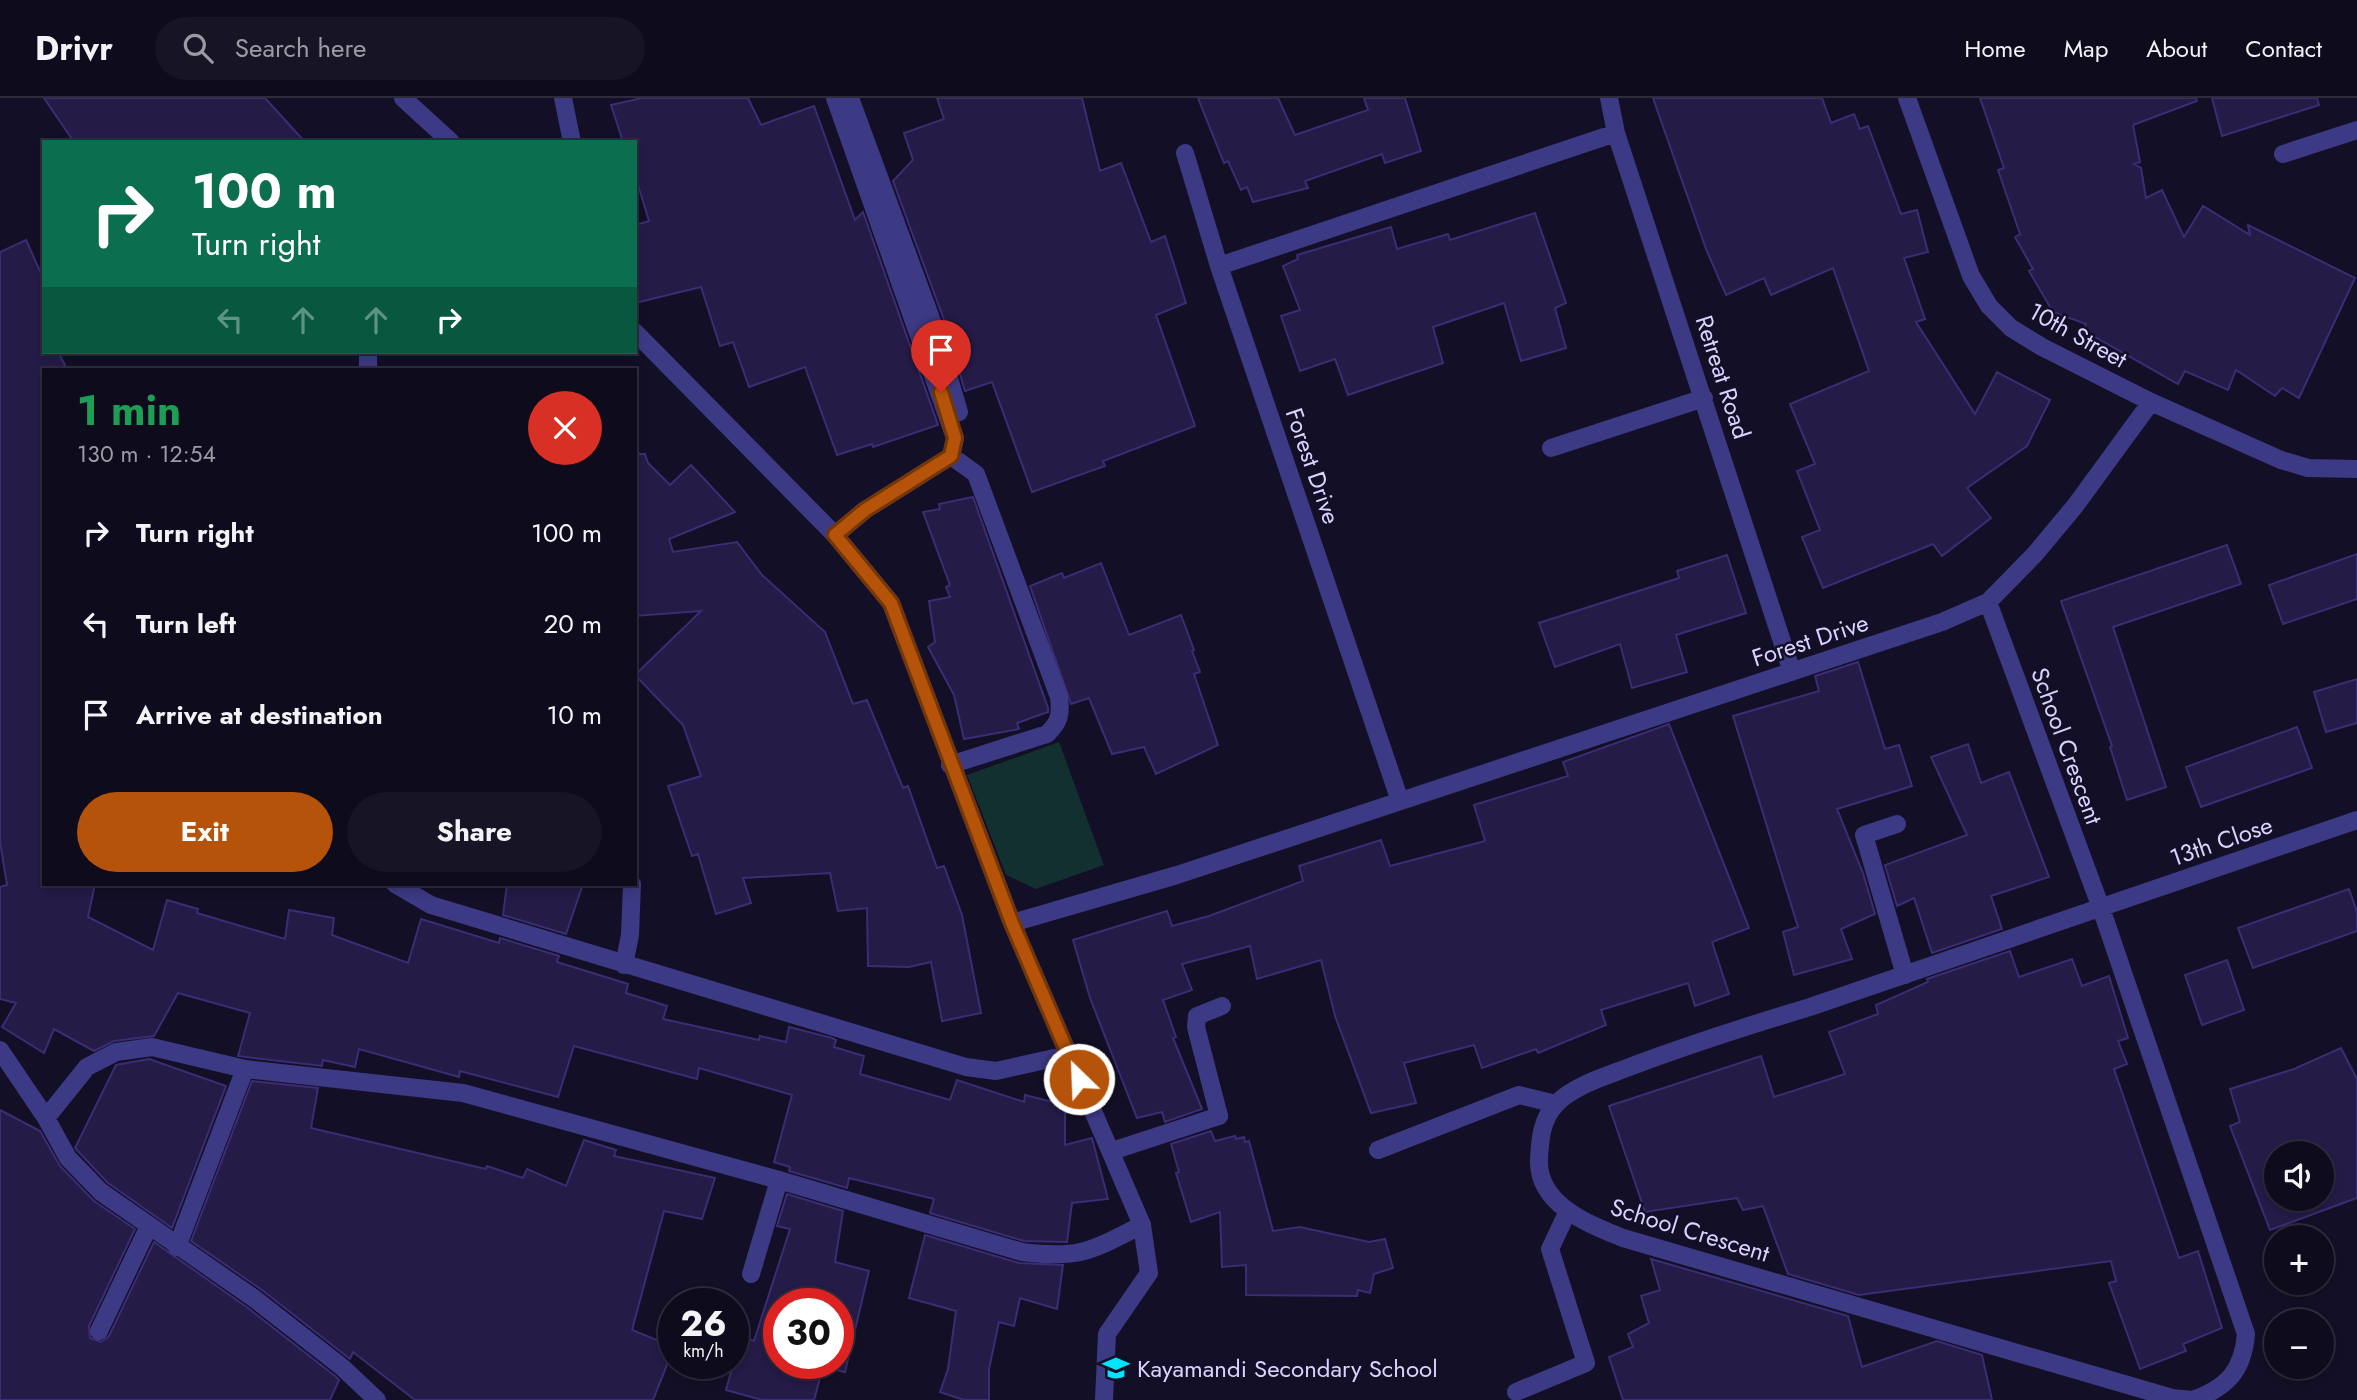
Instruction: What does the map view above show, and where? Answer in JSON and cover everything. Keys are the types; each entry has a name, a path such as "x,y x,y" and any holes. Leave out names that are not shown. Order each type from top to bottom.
{"street":[{"path":"403,98 449,140"},
{"path":"563,98 572,140"},
{"path":"835,98 950,417 955,438 951,456 835,528"},
{"path":"835,528 948,460 963,439 957,402 933,324 849,98"},
{"name":"Retreat Road","path":"1609,98 1616,133 1792,671"},
{"name":"10th Street","path":"1907,98 1971,276 1989,306 2011,328 2042,347 2151,402 2281,460 2308,468 2357,469"},
{"path":"2283,154 2357,130"},
{"path":"1219,266 1616,133"},
{"name":"Forest Drive","path":"1185,153 1219,266 1400,801"},
{"path":"637,334 835,528 891,603 950,765 1012,923 1142,1225 1149,1273 1107,1334 1104,1400"},
{"path":"1550,448 1704,398"},
{"name":"Forest Drive","path":"1012,923 1177,875 1942,622 1988,602 2035,554 2075,506 2151,402"},
{"path":"950,765 1047,734 1057,724 1060,713 1059,697 976,474 951,456"},
{"name":"School Crescent","path":"1556,1104 1541,1131 1539,1167 1548,1192 1568,1211 1623,1238 2172,1398 2193,1400 2210,1394 2229,1379 2244,1359 2246,1334 2101,908 1988,602"},
{"name":"13th Close","path":"2101,908 2357,820"},
{"path":"1898,824 1864,835 1905,975"},
{"path":"399,886 430,905 966,1067 996,1071 1068,1055"},
{"path":"624,965 630,935 632,886"},
{"path":"1378,1150 1518,1095 1556,1104 1589,1083 1651,1059 2101,908"},
{"path":"1112,1151 1219,1116 1196,1027 1198,1016 1222,1006"},
{"path":"46,1118 87,1067 116,1052 152,1047 244,1069 463,1093 779,1180 1022,1252 1057,1256 1086,1254 1142,1225"},
{"path":"0,1050 46,1118 68,1158 101,1192 148,1228 255,1299 342,1367 377,1400"},
{"path":"177,1247 244,1069"},
{"path":"751,1274 779,1180"},
{"path":"1516,1392 1586,1363 1550,1249 1568,1211"},
{"path":"99,1331 148,1228"}],"green space":[{"path":"1059,742 1104,865 1036,889 1006,875 967,775"}],"building":[{"path":"44,98 265,98 303,140 73,140"},
{"path":"642,98 748,98 761,125 814,106 855,220 863,212 938,425 873,447 872,444 837,455 805,367 749,387 733,342 720,346 701,287 637,303 637,224 649,221 637,182 637,140 622,140 611,105"},
{"path":"937,98 1082,98 1100,171 1121,163 1151,242 1165,236 1186,303 1156,315 1195,426 1103,461 1105,466 1032,492 992,382 965,391 944,320 893,181 913,160 904,133 944,119"},
{"path":"1198,98 1278,98 1295,135 1368,110 1364,98 1405,98 1421,151 1385,163 1382,154 1305,181 1308,188 1253,202 1247,187 1241,190 1228,161 1224,163"},
{"path":"1653,98 1822,98 1831,123 1854,114 1860,129 1868,126 1901,214 1917,210 1928,252 1904,258 1925,319 1916,322 1975,414 1997,372 2050,400 2027,446 1967,488 1991,518 1942,556 1933,544 1823,588 1802,537 1820,530 1797,471 1815,464 1790,404 1869,371 1833,268 1771,295 1764,278 1726,295 1706,249"},
{"path":"1980,98 2196,98 2197,101 2133,125 2140,162 2134,164 2141,168 2146,198 2162,190 2184,237 2203,206 2250,235 2248,225 2355,278 2299,398 2282,388 2275,396 2236,370 2228,390 2185,371 2178,384 2083,330 2086,324 2053,312 2029,271 2033,269 2015,237 2020,234 1998,170 2004,168"},
{"path":"2212,98 2317,98 2319,105 2222,136"},
{"path":"1535,213 1566,303 1555,308 1566,348 1521,361 1504,303 1433,327 1443,363 1348,395 1335,359 1300,371 1281,316 1300,310 1283,266 1298,259 1297,255 1391,227 1397,249 1448,234 1450,240"},
{"path":"26,240 42,276 42,354 59,354 66,368 42,368 42,886 95,886 88,917 153,950 167,900 198,909 197,913 285,939 289,910 334,918 332,935 408,963 421,919 499,943 500,938 559,956 557,962 628,984 626,993 667,1006 663,1019 759,1040 760,1036 786,1042 789,1027 832,1038 836,1040 834,1047 864,1056 860,1074 950,1100 957,1080 1024,1102 1025,1095 1065,1105 1065,1145 1092,1138 1108,1199 1072,1203 1067,1242 1024,1241 930,1213 934,1199 849,1178 847,1188 789,1171 790,1167 774,1162 792,1095 699,1068 697,1079 574,1046 558,1097 460,1071 459,1077 359,1049 355,1067 323,1060 322,1066 238,1056 250,1013 178,993 154,1036 114,1041 94,1051 54,1029 44,1053 2,1027 16,1003 0,999 0,887 7,885 0,842 0,252"},
{"path":"637,452 645,454 648,463 670,485 691,465 735,512 669,539 673,552 737,542 762,575 825,632 853,704 867,700 903,788 908,786 937,868 944,866 962,915 981,1013 942,1021 931,962 909,967 868,966 867,908 838,911 830,873 743,878 751,903 716,914 698,854 692,856 668,786 701,776 683,725 637,677 637,673 701,611 637,616"},
{"path":"973,497 1048,712 1017,723 1019,729 964,739 954,695 928,647 935,642 929,601 950,597 946,587 950,585 923,512 940,509 939,504"},
{"path":"2227,545 2241,584 2113,627 2166,787 2127,800 2110,747 2112,746 2061,601"},
{"path":"2357,554 2357,599 2283,624 2269,585"},
{"path":"1727,555 1746,613 1676,635 1687,672 1632,688 1620,644 1555,667 1539,623 1679,578 1677,571"},
{"path":"1101,563 1129,635 1181,615 1200,672 1194,674 1218,745 1156,774 1144,747 1112,754 1089,698 1071,704 1030,586 1062,573 1064,578"},
{"path":"1858,662 1885,749 1899,745 1912,786 1837,809 1863,873 1875,914 1841,929 1852,959 1794,975 1783,932 1798,927 1733,716 1819,691 1815,676"},
{"path":"2357,679 2357,723 2326,732 2314,692"},
{"path":"1669,724 1749,928 1712,942 1729,994 1695,1006 1688,983 1601,1010 1606,1025 1538,1053 1536,1049 1482,1068 1474,1045 1404,1063 1416,1103 1371,1113 1335,1016 1321,960 1257,979 1250,946 1182,964 1192,990 1163,1000 1176,1037 1173,1038 1202,1109 1165,1122 1162,1112 1137,1118 1090,998 1073,940 1167,911 1172,926 1209,916 1303,881 1299,866 1381,840 1390,866 1485,841 1474,805 1568,776 1563,762"},
{"path":"2297,727 2312,768 2201,807 2186,767"},
{"path":"1968,744 1981,783 2009,772 2049,877 1991,896 2002,929 1932,953 1914,898 1897,906 1885,865 1967,835 1931,757"},
{"path":"507,886 582,886 566,934 503,915"},
{"path":"2349,889 2357,912 2357,931 2253,968 2238,928"},
{"path":"2010,951 2019,977 2072,959 2082,986 2109,976 2128,1038 2118,1041 2127,1064 2114,1069 2179,1258 2198,1251 2222,1328 2183,1344 2186,1351 2140,1369 2109,1283 2116,1281 2111,1261 1859,1295 1788,1274 1763,1206 1743,1210 1737,1198 1645,1212 1609,1106 1761,1056 1774,1097 1845,1074 1829,1032 1878,1014 1876,1005 1928,982 1927,979"},
{"path":"2227,960 2244,1010 2202,1025 2185,975"},
{"path":"2341,1048 2357,1079 2357,1198 2334,1206 2334,1141 2264,1141 2264,1211 2322,1211 2284,1225 2268,1225 2230,1126 2240,1122 2230,1089 2294,1069"},
{"path":"149,1059 226,1086 172,1228 108,1183 75,1148 116,1065"},
{"path":"252,1081 318,1088 311,1128 486,1169 487,1166 523,1178 527,1169 566,1186 584,1140 616,1150 614,1156 715,1178 702,1219 664,1211 632,1330 658,1341 658,1379 661,1379 653,1400 415,1400 353,1352 350,1359 262,1290 191,1241"},
{"path":"0,1110 40,1131 60,1166 94,1201 135,1229 89,1326 90,1338 101,1342 109,1336 154,1242 248,1308 335,1376 339,1380 330,1400 0,1400"},
{"path":"1211,1131 1215,1141 1235,1136 1236,1139 1244,1137 1245,1142 1249,1141 1273,1231 1300,1227 1369,1242 1385,1239 1393,1268 1374,1274 1370,1293 1358,1290 1357,1296 1246,1295 1246,1265 1222,1267 1220,1212 1191,1222 1176,1173 1179,1172 1171,1144"},
{"path":"787,1194 843,1211 835,1262 869,1271 854,1334 854,1288 771,1288 790,1229 777,1226"},
{"path":"925,1235 1019,1263 1063,1265 1057,1309 1020,1298 1014,1326 999,1322 989,1369 989,1400 964,1400 940,1392 948,1369 956,1311 909,1298"},
{"path":"1651,1259 1848,1316 1862,1367 1937,1341 1982,1355 1992,1400 1623,1400 1609,1357 1633,1347 1628,1334 1649,1323 1641,1296 1660,1290"},
{"path":"763,1313 763,1379 820,1379 814,1400 762,1400 726,1390 729,1379 749,1379 749,1339 754,1341"}],"place":[{"name":"Kayamandi Secondary School","path":"1116,1368"}],"route":[{"path":"941,392 955,438 951,456 865,510 835,535 891,603 950,765 1012,923 1079,1079"}]}
